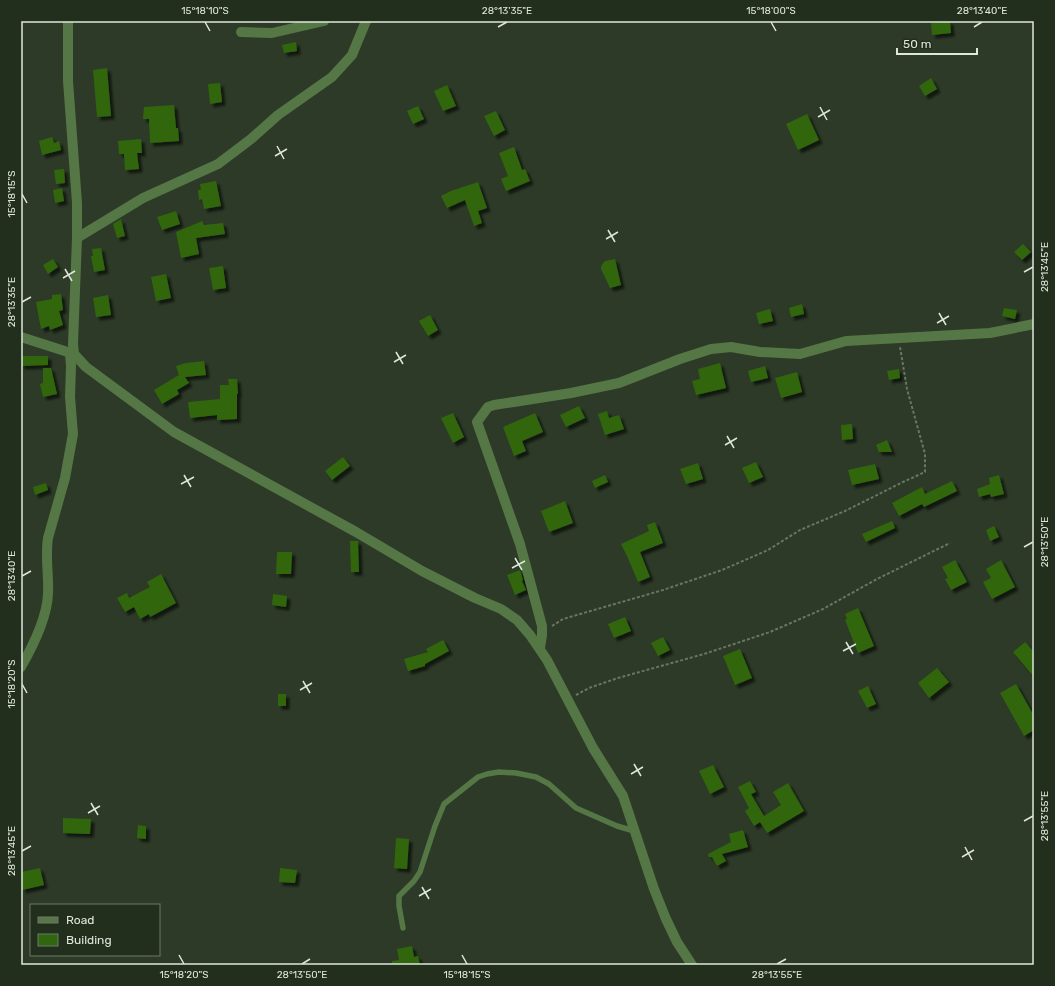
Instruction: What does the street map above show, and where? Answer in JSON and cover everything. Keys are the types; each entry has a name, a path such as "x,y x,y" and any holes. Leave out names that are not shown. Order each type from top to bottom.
{"street":[{"path":"21,667 42,622 48,594 46,548 65,478 73,434 70,397 77,238 77,203 68,81 68,21"},
{"path":"242,32 272,33 324,21"},
{"path":"77,238 143,198 218,164 278,115 332,77 352,56 366,21"},
{"path":"540,648 542,626 520,544 478,427 478,418 488,407 500,403 571,393 619,383 680,359 711,350 724,348 731,347 760,352 800,354 846,341 990,333 1034,324"},
{"path":"21,337 72,354 86,367 174,432 356,532 422,571 475,598 501,609 517,620 540,648 568,699 592,748 623,796 666,919 677,942 692,965"}],"lane":[{"path":"404,928 399,906 399,896 414,881 420,872 444,804 478,777 499,772 516,773 536,777 549,784 576,808 617,826 634,831"}],"path":[{"path":"542,636 563,619 663,590 735,564 768,550 800,530 845,511 925,472 925,454 907,389 900,344"},
{"path":"568,699 597,686 704,654 770,632 823,609 950,543"}],"building":[{"path":"950,21 951,33 932,35 931,23"},
{"path":"296,42 297,51 284,53 282,45"},
{"path":"107,68 111,116 97,117 93,70"},
{"path":"931,78 937,89 925,96 919,86"},
{"path":"220,83 222,102 210,104 208,84"},
{"path":"447,85 456,106 443,111 434,91"},
{"path":"174,105 179,141 150,143 149,119 143,119 144,107"},
{"path":"418,106 424,119 413,124 407,111"},
{"path":"496,111 505,130 494,136 484,116"},
{"path":"807,114 819,140 798,150 786,124"},
{"path":"52,137 54,143 59,141 61,150 42,155 39,141"},
{"path":"141,139 142,153 137,153 139,169 125,170 124,154 119,154 118,141"},
{"path":"514,147 522,170 525,169 530,181 506,191 501,179 508,176 499,153"},
{"path":"64,169 65,183 56,184 54,170"},
{"path":"216,181 221,206 204,209 202,199 199,200 198,190 201,190 200,184"},
{"path":"478,182 487,208 478,211 482,223 474,226 465,200 447,208 441,196"},
{"path":"62,188 64,201 55,203 53,190"},
{"path":"176,211 180,224 162,230 157,217"},
{"path":"121,219 125,236 117,238 113,224"},
{"path":"202,221 204,225 223,223 225,234 196,238 199,254 181,258 176,232"},
{"path":"1023,244 1031,252 1022,260 1014,252"},
{"path":"101,248 105,270 94,272 91,256 93,256 92,249"},
{"path":"53,259 58,267 48,274 43,265"},
{"path":"615,259 621,285 610,288 601,266 605,261"},
{"path":"223,266 226,288 213,290 209,268"},
{"path":"166,274 171,298 156,301 151,277"},
{"path":"61,294 63,310 59,311 63,325 50,330 49,326 41,329 36,302 52,299 52,295"},
{"path":"108,295 111,315 96,317 93,298"},
{"path":"802,304 804,314 791,317 789,308"},
{"path":"1004,308 1017,310 1015,319 1002,316"},
{"path":"770,309 773,321 759,324 756,313"},
{"path":"430,315 438,330 428,336 419,321"},
{"path":"21,356 48,356 48,365 21,366"},
{"path":"204,361 206,375 185,377 189,383 177,390 179,394 162,404 154,390 179,375 176,366"},
{"path":"720,363 726,388 696,395 692,381 700,379 698,369"},
{"path":"765,366 768,378 751,382 748,371"},
{"path":"43,368 51,368 57,394 43,397 40,384 43,383"},
{"path":"899,369 900,378 889,380 887,371"},
{"path":"797,372 802,392 781,398 775,378"},
{"path":"228,379 237,379 237,419 217,420 217,415 190,418 188,402 220,399 220,385 229,385"},
{"path":"579,406 585,418 566,427 560,415"},
{"path":"607,411 609,418 619,415 624,429 605,435 598,414"},
{"path":"453,413 464,437 453,443 441,418"},
{"path":"535,413 543,432 522,441 526,451 514,456 503,427"},
{"path":"852,424 853,439 842,440 841,425"},
{"path":"887,440 892,452 879,452 876,445"},
{"path":"343,457 350,466 332,480 325,471"},
{"path":"756,462 763,477 749,483 742,468"},
{"path":"698,463 703,479 686,484 680,469"},
{"path":"875,464 879,479 852,485 848,470"},
{"path":"605,475 608,482 595,488 592,481"},
{"path":"999,475 1004,494 991,497 990,494 979,497 977,489 990,484 989,478"},
{"path":"952,481 957,491 924,507 922,504 899,516 892,503 922,487 925,494"},
{"path":"46,483 48,490 35,495 33,487"},
{"path":"565,501 573,523 549,532 541,511"},
{"path":"892,521 895,528 866,542 862,534"},
{"path":"655,522 663,543 640,552 650,577 638,582 621,544 649,531 647,525"},
{"path":"994,526 999,537 990,541 986,530"},
{"path":"350,541 358,541 359,572 351,572"},
{"path":"277,552 292,552 291,574 276,574"},
{"path":"955,560 967,582 951,590 945,579 948,578 942,567"},
{"path":"1001,560 1015,587 992,599 983,582 991,578 986,569"},
{"path":"520,570 522,581 526,590 515,595 507,575"},
{"path":"161,574 176,603 150,617 149,614 140,619 134,607 125,612 117,598 127,593 129,598 150,587 147,582"},
{"path":"273,594 287,596 286,607 272,605"},
{"path":"858,608 874,646 858,653 845,620 847,619 845,614"},
{"path":"625,617 631,631 614,638 608,624"},
{"path":"663,637 670,650 658,656 651,643"},
{"path":"443,640 449,651 425,664 425,666 408,671 404,659 428,652 426,649"},
{"path":"1025,642 1034,652 1034,677 1013,652"},
{"path":"740,649 752,678 735,685 723,656"},
{"path":"937,668 949,682 929,698 918,683"},
{"path":"1016,684 1034,716 1034,730 1024,736 1000,693"},
{"path":"868,686 876,704 867,708 858,691"},
{"path":"278,694 286,694 286,706 278,706"},
{"path":"713,765 724,787 710,794 699,771"},
{"path":"750,781 756,792 751,794 764,816 781,805 773,792 788,783 804,811 767,833 760,822 754,826 745,811 749,808 738,787"},
{"path":"63,818 91,819 90,834 63,833"},
{"path":"138,825 146,826 146,839 137,838"},
{"path":"743,830 748,847 722,854 726,861 717,866 712,857 709,857 708,854 731,842 729,834"},
{"path":"396,838 409,839 407,869 394,868"},
{"path":"40,868 44,885 22,890 21,872"},
{"path":"280,868 297,870 295,883 279,882"},
{"path":"412,946 414,957 418,956 420,965 392,965 392,961 399,960 397,949"}]}
